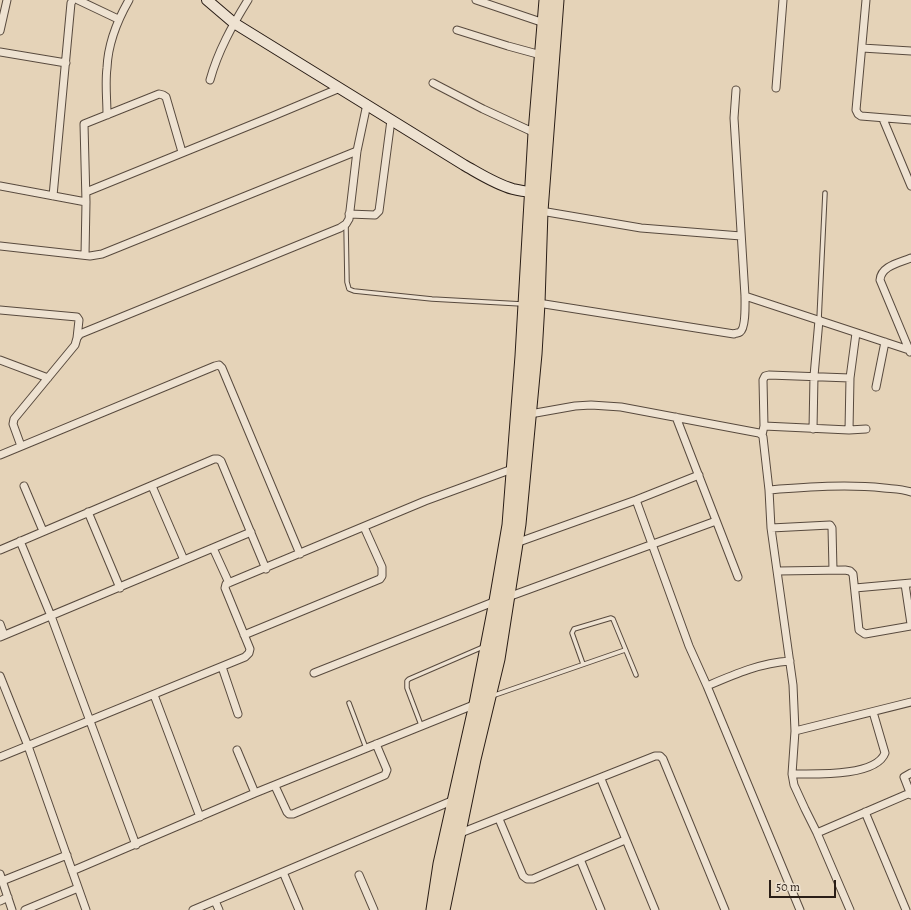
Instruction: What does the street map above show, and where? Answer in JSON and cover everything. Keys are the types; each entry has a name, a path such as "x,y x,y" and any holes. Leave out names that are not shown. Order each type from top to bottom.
{"highway":[{"path":"443,910 458,834 498,659 509,525 530,414 538,303 541,211 537,193 535,133 546,0"},
{"path":"433,910 440,864 476,704 487,646 502,600 516,543 525,304 557,0"}],"street":[{"path":"53,196 71,3 73,0"},
{"path":"78,0 118,19"},
{"path":"107,115 106,68 111,42 118,19 129,0"},
{"path":"207,0 234,23 488,179 515,190 537,193"},
{"path":"210,80 218,55 234,23 248,0"},
{"path":"476,0 544,22"},
{"path":"776,88 783,0"},
{"path":"866,0 856,110 861,116 882,119 911,120"},
{"path":"0,31 4,3"},
{"path":"456,30 508,46 541,54"},
{"path":"862,48 911,51"},
{"path":"0,52 66,63"},
{"path":"433,83 483,109 535,133"},
{"path":"86,192 340,88"},
{"path":"538,303 734,334 740,332 743,328 745,296 734,118 736,90"},
{"path":"85,255 86,192 84,124 159,94 163,95 166,97 182,152"},
{"path":"77,338 80,334 340,228 346,224 349,214 357,151 366,104"},
{"path":"882,119 911,186"},
{"path":"349,214 375,215 380,211 391,120"},
{"path":"0,246 90,256 102,254 357,151"},
{"path":"0,186 86,202"},
{"path":"541,211 641,228 741,236"},
{"path":"910,352 880,280 880,275 884,270 911,258"},
{"path":"745,296 856,332 910,352"},
{"path":"0,310 77,317 79,320 75,345 13,421 21,446"},
{"path":"813,428 814,376 819,320"},
{"path":"849,430 850,378 856,332"},
{"path":"876,387 885,342"},
{"path":"0,360 48,378"},
{"path":"0,455 219,365 222,368 300,554"},
{"path":"850,378 766,376 763,380 764,426 762,435 770,490 771,528 790,660 795,709 792,774 794,785 817,833 850,910"},
{"path":"530,414 575,406 591,405 621,407 759,433 762,435"},
{"path":"676,417 738,577"},
{"path":"764,426 849,430 866,429"},
{"path":"0,550 214,459 218,459 221,460 266,569"},
{"path":"0,757 245,657 249,653 250,649 225,588 226,584 266,569 465,485 519,468"},
{"path":"516,543 636,500 699,475"},
{"path":"770,490 845,485 904,490 911,492"},
{"path":"24,486 43,531"},
{"path":"152,486 184,560"},
{"path":"636,500 689,646 800,910"},
{"path":"88,512 120,588"},
{"path":"314,673 502,600 716,522"},
{"path":"771,528 830,525 832,528 833,570"},
{"path":"244,635 380,579 382,576 382,567 364,527"},
{"path":"0,624 2,636 251,532"},
{"path":"20,541 51,616 136,845"},
{"path":"214,548 229,583"},
{"path":"778,571 850,571 853,574 859,630 861,633 865,634 911,625 908,583 855,588"},
{"path":"707,686 738,672 759,665 790,660"},
{"path":"222,667 238,714"},
{"path":"0,676 28,746 86,910"},
{"path":"154,695 200,817"},
{"path":"795,731 911,702"},
{"path":"72,871 421,725 476,704"},
{"path":"792,774 842,773 868,767 883,758 885,753 872,712"},
{"path":"275,786 287,812 289,814 293,814 385,775 387,770 376,744"},
{"path":"237,750 255,794"},
{"path":"458,834 601,779 656,756 660,756 663,759 725,910"},
{"path":"817,833 911,794 904,777 911,773"},
{"path":"601,779 655,910"},
{"path":"193,910 454,800"},
{"path":"865,812 906,910"},
{"path":"499,819 523,876 527,879 533,878 626,840"},
{"path":"12,910 1,878 67,855"},
{"path":"580,859 600,910"},
{"path":"282,872 299,910"},
{"path":"359,875 374,910"},
{"path":"25,910 78,888"},
{"path":"0,900 8,897"},
{"path":"215,901 219,910"}],"lane":[{"path":"819,320 825,193"},
{"path":"346,224 347,282 349,289 354,291 432,299 525,304"},
{"path":"583,664 572,633 574,629 611,618 636,675"},
{"path":"421,725 407,688 406,684 408,679 487,646"},
{"path":"489,697 625,650"},
{"path":"349,703 366,748"}]}
